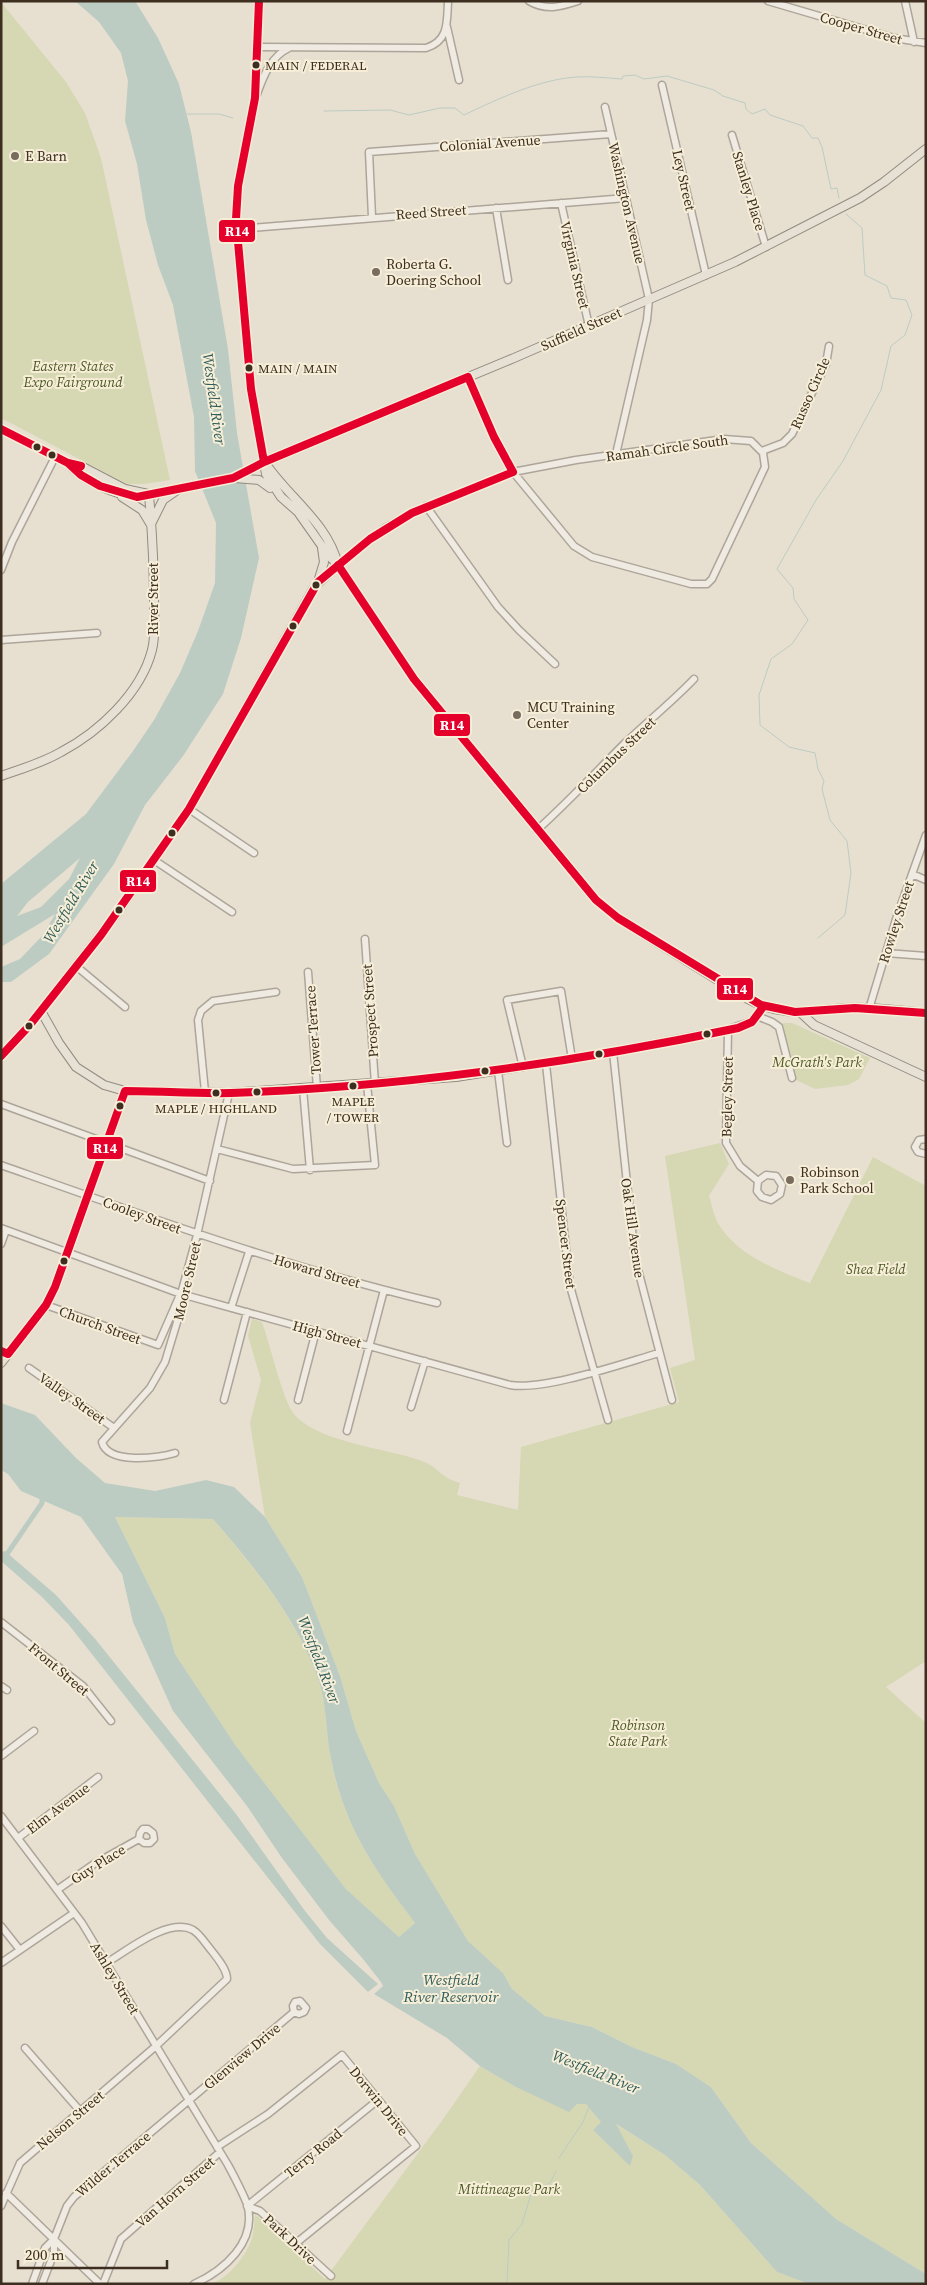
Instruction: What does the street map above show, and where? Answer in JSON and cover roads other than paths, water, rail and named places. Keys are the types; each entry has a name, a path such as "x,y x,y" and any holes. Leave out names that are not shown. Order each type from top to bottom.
{"main road":[{"path":"259,1 255,98 238,186 237,229 251,388 266,474 281,497"},
{"name":"Suffield Street","path":"107,490 137,498 249,474 264,462 588,326 766,247 864,196 926,149"},
{"path":"1,428 68,463 81,466 125,488 149,495"},
{"path":"264,462 284,489 308,511 335,553 338,565"},
{"path":"68,463 75,471 142,510 152,524 163,500 177,489"},
{"path":"249,474 265,482 298,512 338,565 414,679 537,830 604,908 763,1007 801,1013 846,1008 926,1013"},
{"name":"River Street","path":"1,776 48,759 79,741 120,704 140,678 150,655 154,636 154,567 149,495"},
{"path":"322,544 324,562 318,582 189,809 115,916 41,1011 59,1043 76,1067 104,1085 125,1091 229,1093 456,1077 546,1064 728,1030 745,1026 752,1022 763,1007"},
{"path":"318,582 338,565"},
{"path":"801,1013 814,1025 926,1078"},
{"path":"1,1363 5,1353 46,1305 67,1253 125,1091"}],"street":[{"path":"448,1 447,27 459,80"},
{"path":"529,1 551,8 578,1"},
{"name":"Cooper Street","path":"768,1 787,4 894,38 926,43"},
{"path":"905,1 914,42"},
{"path":"258,47 424,48 441,40 447,27"},
{"path":"255,98 272,62 290,48"},
{"name":"Ley Street","path":"662,84 706,275"},
{"name":"Washington Avenue","path":"605,107 649,299 647,320 616,454"},
{"name":"Colonial Avenue","path":"372,217 369,152 611,134"},
{"name":"Stanley Place","path":"732,135 766,247"},
{"name":"Reed Street","path":"237,229 626,198"},
{"name":"Virginia Street","path":"561,203 588,326"},
{"path":"496,208 508,280"},
{"name":"Russo Circle","path":"762,451 783,443 792,434 826,364 829,346"},
{"path":"468,377 494,437 513,472 563,535 581,552 592,557 691,584 707,584 712,579 765,468 762,451"},
{"name":"Ramah Circle South","path":"338,565 384,528 426,506 513,472 616,454 731,439 751,441 762,451"},
{"path":"1,570 12,542 55,457"},
{"path":"426,506 498,607 519,630 556,664"},
{"path":"1,640 97,634"},
{"name":"Columbus Street","path":"537,830 567,803 626,742 666,708 694,679"},
{"path":"189,809 254,853"},
{"name":"Rowley Street","path":"869,1009 926,835"},
{"path":"154,860 232,912"},
{"path":"912,874 926,880"},
{"name":"Prospect Street","path":"310,1170 375,1166 365,939"},
{"path":"886,953 926,956"},
{"path":"76,966 125,1008"},
{"name":"Tower Terrace","path":"308,972 316,1088"},
{"path":"523,1067 507,1000 561,991 572,1059"},
{"path":"205,1092 198,1020 201,1011 213,1001 276,992"},
{"path":"1,1056 41,1011"},
{"path":"758,1016 779,1027 792,1078"},
{"name":"Begley Street","path":"728,1030 726,1143 740,1166 758,1181"},
{"name":"Oak Hill Avenue","path":"613,1052 635,1258 672,1400"},
{"name":"Spencer Street","path":"546,1064 570,1286 608,1420"},
{"path":"498,1071 507,1143"},
{"path":"217,1149 285,1168 310,1170 303,1088"},
{"name":"Moore Street","path":"175,1453 156,1458 130,1457 114,1454 105,1448 103,1440 150,1388 162,1369 178,1319 182,1294 198,1235 229,1093"},
{"path":"1,1104 210,1180"},
{"path":"926,1138 920,1139 916,1145 918,1152 926,1154"},
{"name":"Cooley Street","path":"1,1165 198,1235"},
{"name":"Begley Street","path":"766,1175 776,1176 782,1185 780,1194 771,1200 762,1198 757,1191 758,1181 766,1175"},
{"path":"1,1244 4,1229"},
{"name":"High Street","path":"4,1229 182,1294 518,1386 594,1372 660,1353"},
{"name":"Howard Street","path":"198,1235 249,1252 437,1303"},
{"path":"232,1308 249,1252"},
{"path":"347,1431 384,1290"},
{"name":"Church Street","path":"46,1305 158,1345 182,1294"},
{"path":"224,1400 247,1312"},
{"path":"298,1400 316,1331"},
{"path":"411,1407 425,1361"},
{"name":"Valley Street","path":"29,1368 114,1428"},
{"name":"Front Street","path":"1,1622 83,1686 111,1721"},
{"path":"1,1756 34,1731"},
{"name":"Elm Avenue","path":"18,1838 98,1777"},
{"name":"Ashley Street","path":"1,1816 74,1913 106,1963 218,2149 233,2175 247,2206"},
{"name":"Guy Place","path":"57,1890 94,1864 140,1839"},
{"path":"1,1964 74,1913"},
{"path":"1,1926 20,1950"},
{"name":"Nelson Street","path":"1,2206 18,2165 156,2046 226,1982 228,1977 198,1933 182,1927 159,1932 106,1963"},
{"name":"Glenview Drive","path":"189,2101 294,2012"},
{"path":"25,2048 81,2112"},
{"name":"Dorwin Drive","path":"218,2149 268,2114 342,2055 416,2146 295,2244"},
{"name":"Terry Road","path":"247,2206 378,2100"},
{"name":"Wilder Terrace","path":"42,2284 54,2253 54,2239 67,2206 74,2197 189,2101"},
{"name":"Van Horn Street","path":"101,2284 121,2240 218,2149"},
{"path":"6,2193 101,2284"},
{"path":"194,2284 217,2272 237,2252 246,2229 247,2206"},
{"name":"Park Drive","path":"247,2206 260,2211 331,2276"},
{"name":"Wilder Terrace","path":"32,2284 45,2248 54,2239"}],"water":[{"name":"Westfield River","path":"75,1 135,1 158,38 179,84 191,132 228,349 237,433 259,558 241,638 223,694 183,756 145,805 114,864 49,954 11,982 1,982 1,967 20,959 43,935 55,914 1,947 1,884 86,814 133,751 154,720 180,673 198,631 215,583 216,523 195,471 194,417 173,305 158,265 146,220 137,164 125,121 128,81 121,53 99,22","holes":["80,858 69,879 41,907 17,916 28,902"]},
{"path":"1,1403 35,1415 76,1458 105,1483 155,1491 206,1480 234,1487 265,1517 302,1577 340,1676 356,1731 379,1783 394,1806 415,1854 468,1941 503,1973 512,1989 545,2016 592,2027 632,2047 676,2064 711,2087 751,2143 836,2219 926,2274 926,2284 809,2284 777,2272 700,2185 665,2155 616,2124 633,2156 630,2166 593,2130 601,2122 586,2104 577,2104 569,2112 514,2086 480,2066 447,2038 374,1994 383,1986 381,1982 329,1920 282,1858 247,1806 173,1711 133,1622 122,1574 81,1517 21,1491 8,1474 1,1470","holes":["115,1517 213,1519 276,1598 313,1664 323,1697 331,1759 344,1806 374,1866 415,1923 399,1937 346,1889 236,1746 175,1654 165,1618"]},
{"path":"5,1551 56,1595 96,1640 236,1814 305,1911 327,1938 378,1984 368,1992 320,1944 69,1625 42,1597 1,1561 1,1552"}],"waterway":[{"path":"324,111 390,110 409,115 440,108 455,108 464,115 518,91 561,79 576,77 622,79 623,76 635,75 644,79 667,76 714,90 723,96 745,103 746,109 752,114 765,109 770,115 803,126 812,138 818,138 822,147 831,189 837,188 839,198"},
{"path":"187,114 219,114 233,118"},
{"path":"818,938 845,915 851,873 847,841 830,820 822,789 824,781 818,769 815,753 789,747 760,725 759,695 771,659 792,644 808,620 794,599 793,588 777,569 816,500 843,461 881,390 891,346 905,335 912,315 906,300 891,298 887,286 865,275 862,228 846,214"},
{"path":"5,1557 42,1503 42,1495"},
{"path":"559,2158 583,2122 589,2107"},
{"path":"507,2284 509,2240 522,2224 532,2191 550,2183 556,2171"}],"place":[{"name":"MAIN / FEDERAL","path":"256,65"},
{"name":"E Barn","path":"15,156"},
{"name":"Roberta G. Doering School","path":"376,272"},
{"name":"MAIN / MAIN","path":"249,368"},
{"name":"MCU Training Center","path":"517,715"},
{"name":"MAPLE / TOWER","path":"353,1086"},
{"name":"MAPLE / HIGHLAND","path":"216,1093"},
{"name":"Robinson Park School","path":"790,1180"}],"park label":[{"name":"Eastern States Expo Fairground","path":"73,374"},
{"name":"McGrath's Park","path":"817,1062"},
{"name":"Shea Field","path":"876,1269"},
{"name":"Robinson State Park","path":"638,1734"},
{"name":"Mittineague Park","path":"509,2189"}],"water label":[{"name":"Westfield River Reservoir","path":"451,1988"}]}
